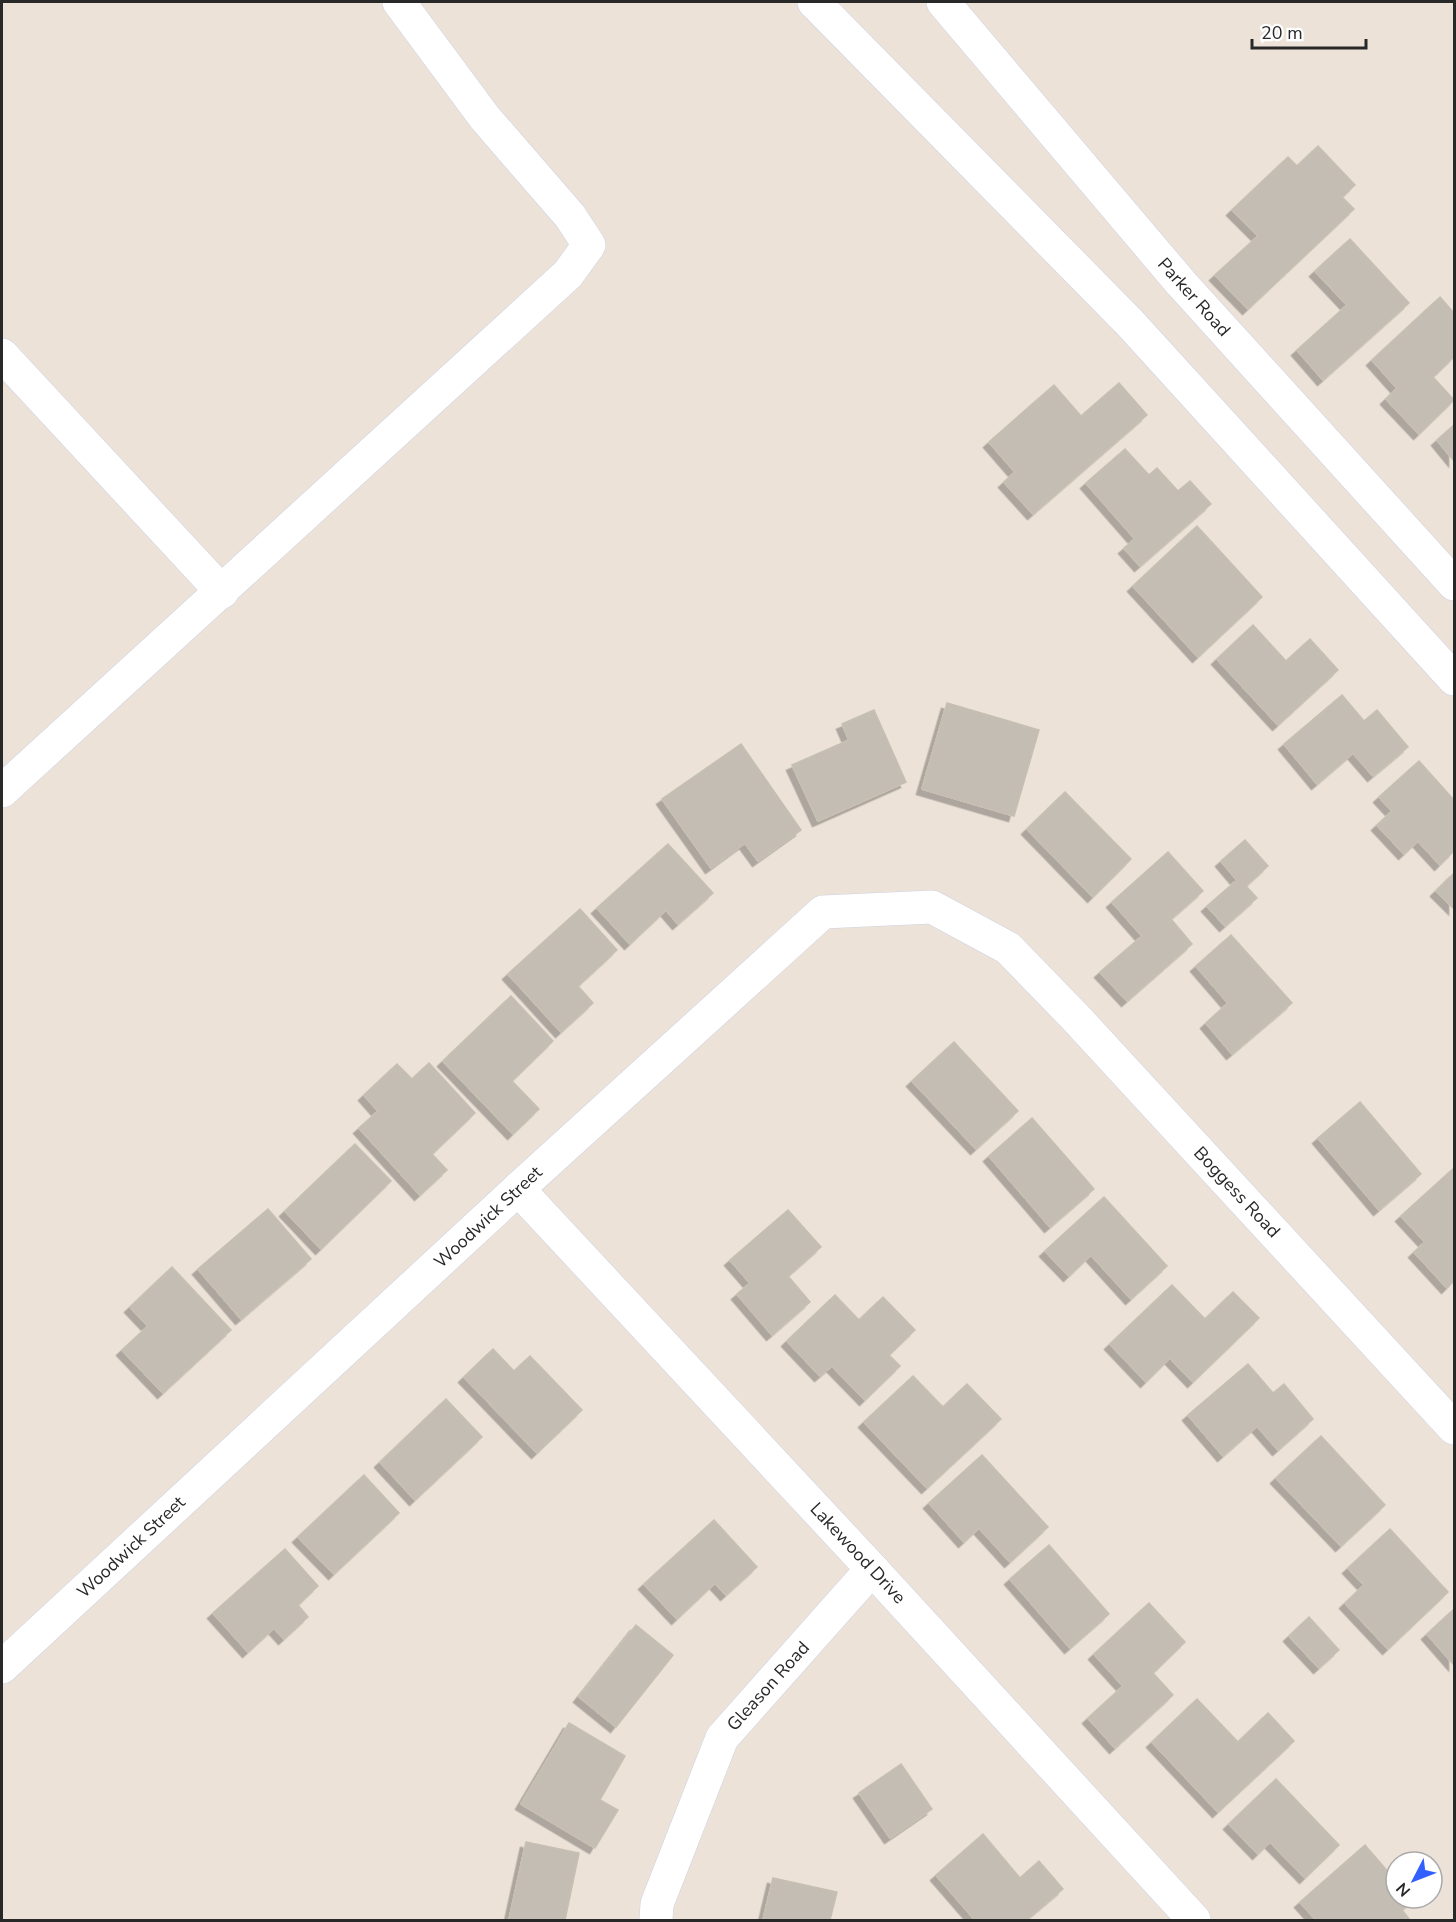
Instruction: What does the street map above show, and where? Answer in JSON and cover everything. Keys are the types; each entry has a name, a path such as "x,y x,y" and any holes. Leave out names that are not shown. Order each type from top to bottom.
{"street":[{"path":"2,790 222,592 568,274 589,245 570,216 485,118 399,2"},
{"path":"814,2 1130,323 1455,679"},
{"name":"Parker Road","path":"943,2 1181,284 1455,585"},
{"path":"2,355 222,592"},
{"name":"Woodwick Street","path":"2,1667 518,1189 823,912 932,907 1008,948 1017,958"},
{"name":"Boggess Road","path":"1017,958 1455,1428"},
{"name":"Lakewood Drive","path":"518,1189 872,1569 1194,1920"},
{"name":"Gleason Road","path":"656,1920 657,1904 722,1738 872,1569"}],"building":[{"path":"1318,146 1355,185 1342,197 1354,209 1248,309 1215,275 1258,236 1232,210 1288,157 1297,166"},
{"path":"1350,239 1409,303 1323,380 1297,350 1347,305 1315,271"},
{"path":"1440,297 1454,313 1454,357 1433,377 1454,400 1419,434 1386,399 1397,388 1372,360"},
{"path":"1119,383 1147,415 1033,514 1004,482 1015,472 989,442 1054,385 1081,416"},
{"path":"1454,425 1454,461 1437,440"},
{"path":"1125,449 1149,475 1157,468 1178,491 1190,481 1211,504 1140,566 1124,548 1135,539 1086,483"},
{"path":"1197,526 1262,597 1198,657 1133,586"},
{"path":"1253,625 1286,661 1310,639 1338,670 1278,725 1217,659"},
{"path":"1342,695 1364,721 1377,710 1408,747 1373,776 1353,753 1317,784 1284,744"},
{"path":"947,703 1039,730 1014,816 922,789"},
{"path":"874,710 906,782 818,821 792,765 849,740 842,724"},
{"path":"741,744 801,830 758,861 745,843 711,868 662,799"},
{"path":"1419,761 1454,800 1454,851 1440,865 1418,841 1404,854 1377,825 1392,811 1379,797"},
{"path":"1065,792 1131,859 1093,897 1027,829"},
{"path":"1245,840 1268,866 1246,886 1257,898 1225,926 1207,906 1237,880 1221,861"},
{"path":"668,844 713,893 678,924 666,910 630,944 597,908"},
{"path":"1168,852 1203,891 1171,919 1192,944 1127,1001 1100,972 1142,936 1112,902"},
{"path":"1454,873 1454,909 1436,891"},
{"path":"580,909 617,950 578,986 593,1003 561,1032 508,974"},
{"path":"1231,935 1292,1003 1232,1054 1206,1023 1228,1003 1196,966"},
{"path":"511,996 553,1041 512,1081 539,1109 513,1134 443,1061"},
{"path":"954,1042 1018,1111 976,1149 912,1081"},
{"path":"429,1063 475,1113 432,1154 447,1170 420,1195 359,1128 378,1111 364,1095 397,1064 412,1079"},
{"path":"1360,1102 1421,1174 1379,1210 1318,1138"},
{"path":"1032,1118 1094,1189 1050,1227 989,1156"},
{"path":"355,1144 391,1181 321,1249 285,1211"},
{"path":"1454,1168 1454,1281 1447,1288 1414,1252 1425,1242 1401,1216"},
{"path":"1104,1197 1167,1266 1131,1299 1091,1255 1069,1276 1045,1251"},
{"path":"268,1209 311,1259 241,1319 198,1269"},
{"path":"788,1210 821,1247 788,1276 810,1302 772,1335 737,1294 750,1283 730,1260"},
{"path":"172,1267 231,1330 163,1393 122,1350 148,1326 130,1307"},
{"path":"1172,1285 1205,1319 1233,1292 1259,1318 1193,1382 1170,1358 1146,1382 1110,1344"},
{"path":"835,1295 859,1320 883,1297 915,1330 889,1355 900,1366 865,1400 832,1366 820,1376 787,1341"},
{"path":"493,1349 514,1371 530,1356 582,1410 537,1453 464,1377"},
{"path":"1248,1364 1273,1393 1284,1384 1313,1419 1278,1450 1257,1426 1223,1456 1188,1415"},
{"path":"913,1376 943,1407 967,1384 1001,1419 927,1488 864,1422"},
{"path":"446,1399 482,1437 415,1500 380,1462"},
{"path":"1321,1436 1385,1505 1341,1546 1276,1478"},
{"path":"982,1455 1048,1527 1010,1562 979,1528 964,1542 929,1503"},
{"path":"364,1475 399,1513 334,1574 298,1537"},
{"path":"714,1520 757,1567 726,1595 715,1583 677,1619 644,1584"},
{"path":"1390,1529 1448,1592 1388,1649 1345,1603 1364,1585 1348,1568"},
{"path":"1049,1545 1109,1614 1070,1648 1010,1579"},
{"path":"285,1549 318,1586 298,1605 308,1617 284,1639 274,1628 248,1652 213,1613"},
{"path":"1149,1603 1185,1642 1153,1673 1173,1695 1115,1748 1088,1718 1123,1686 1094,1654"},
{"path":"1454,1609 1454,1665 1427,1634"},
{"path":"1309,1617 1339,1650 1319,1668 1289,1636"},
{"path":"636,1625 673,1655 616,1727 579,1697"},
{"path":"1197,1699 1238,1742 1268,1713 1294,1741 1218,1812 1152,1742"},
{"path":"569,1723 625,1756 600,1800 618,1810 595,1848 521,1804"},
{"path":"901,1764 932,1809 890,1838 859,1793"},
{"path":"1276,1779 1339,1845 1305,1878 1270,1842 1258,1854 1229,1824"},
{"path":"983,1834 1020,1878 1039,1861 1063,1889 1026,1920 975,1920 936,1875"},
{"path":"526,1842 579,1853 565,1920 509,1920"},
{"path":"1365,1845 1384,1867 1384,1910 1402,1910 1410,1920 1316,1920 1300,1902"},
{"path":"773,1878 837,1892 830,1920 763,1920"}]}
